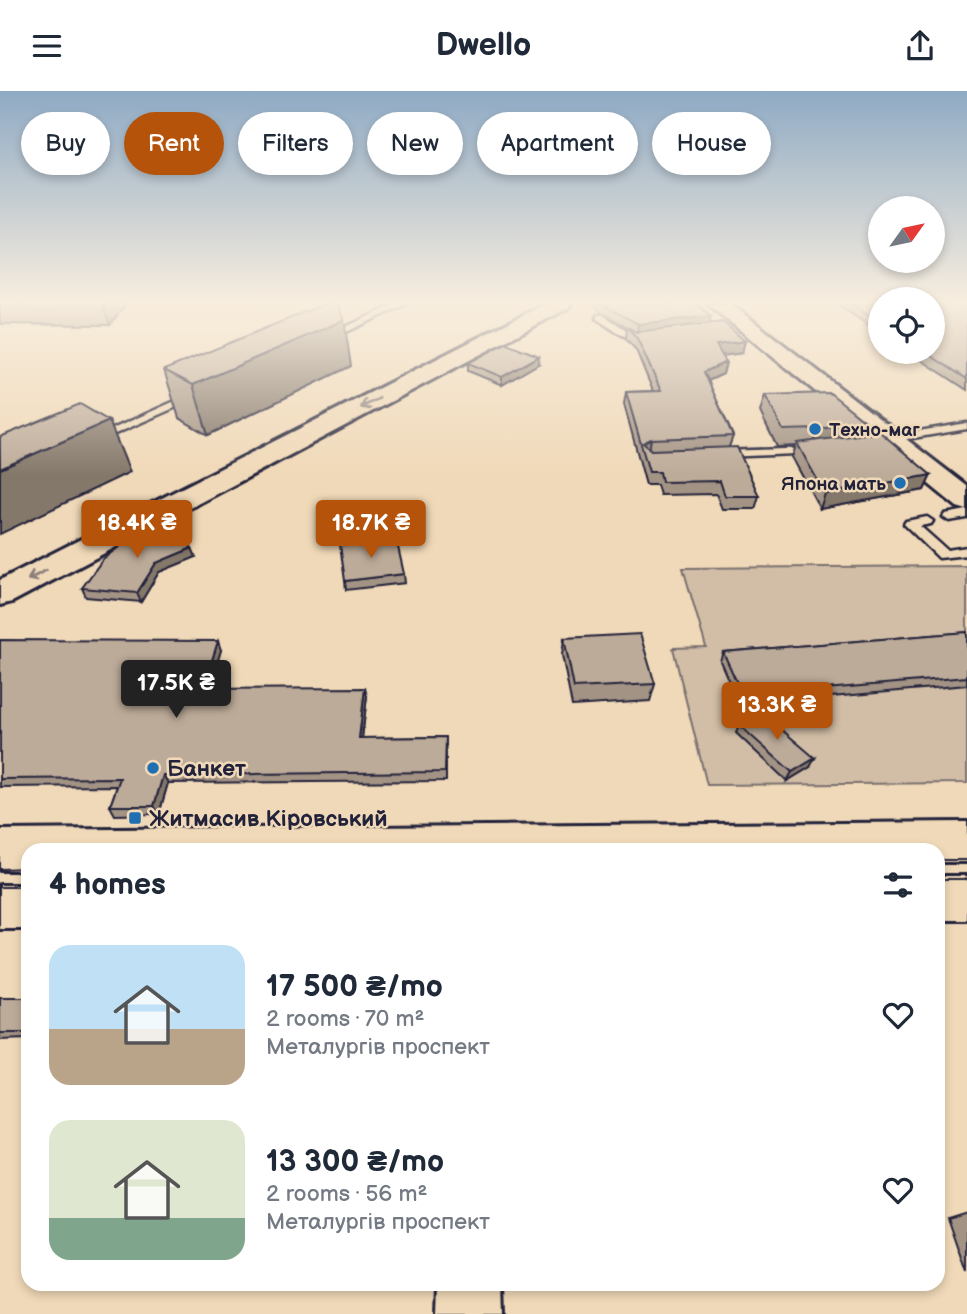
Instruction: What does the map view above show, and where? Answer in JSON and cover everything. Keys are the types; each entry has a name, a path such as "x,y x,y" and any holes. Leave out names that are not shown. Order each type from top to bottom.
{"street":[{"path":"0,594 447,361"},
{"path":"783,361 882,440 958,509"},
{"path":"884,843 967,842"},
{"path":"0,850 21,850"},
{"path":"945,898 967,898"},
{"path":"0,907 21,907"},
{"path":"470,1291 470,1314"}],"lane":[{"path":"89,442 202,392"},
{"path":"882,440 967,426"},
{"path":"704,455 825,449"},
{"path":"958,509 967,514"},
{"path":"927,521 910,524 944,555 967,551"}],"shaded area":[{"path":"967,566 967,783 707,785 673,648 706,647 683,568"}],"building":[{"path":"186,361 249,361 193,385 164,370"},
{"path":"472,361 530,361 502,377 468,363"},
{"path":"647,361 725,361 704,372 733,436 651,439 643,443 651,450 737,447 759,496 725,496 720,481 662,482 660,472 649,472 626,392 661,391"},
{"path":"945,361 967,361 967,379 944,364"},
{"path":"830,393 865,421 819,429 783,430 765,395"},
{"path":"80,404 109,421 0,469 0,437"},
{"path":"880,432 931,475 825,494 797,443"},
{"path":"169,522 192,548 156,563 137,593 82,588 103,559 135,535"},
{"path":"396,538 404,574 345,581 340,545"},
{"path":"967,632 967,677 743,696 723,652"},
{"path":"640,634 655,684 574,688 564,638"},
{"path":"0,640 218,641 203,689 365,688 359,738 446,737 445,772 163,775 154,806 110,806 120,778 0,779"},
{"path":"761,712 815,758 792,772 739,725"},
{"path":"0,998 21,998 21,1033 0,1033"}],"tram line":[{"path":"945,860 967,860"},
{"path":"0,869 21,868"},
{"path":"945,879 967,879"},
{"path":"0,887 21,887"}],"place":[{"name":"Техно-маг","path":"815,429"},
{"name":"Япона мать","path":"900,483"},
{"name":"Банкет","path":"153,768"},
{"name":"Житмасив Кіровський","path":"135,818"}]}
